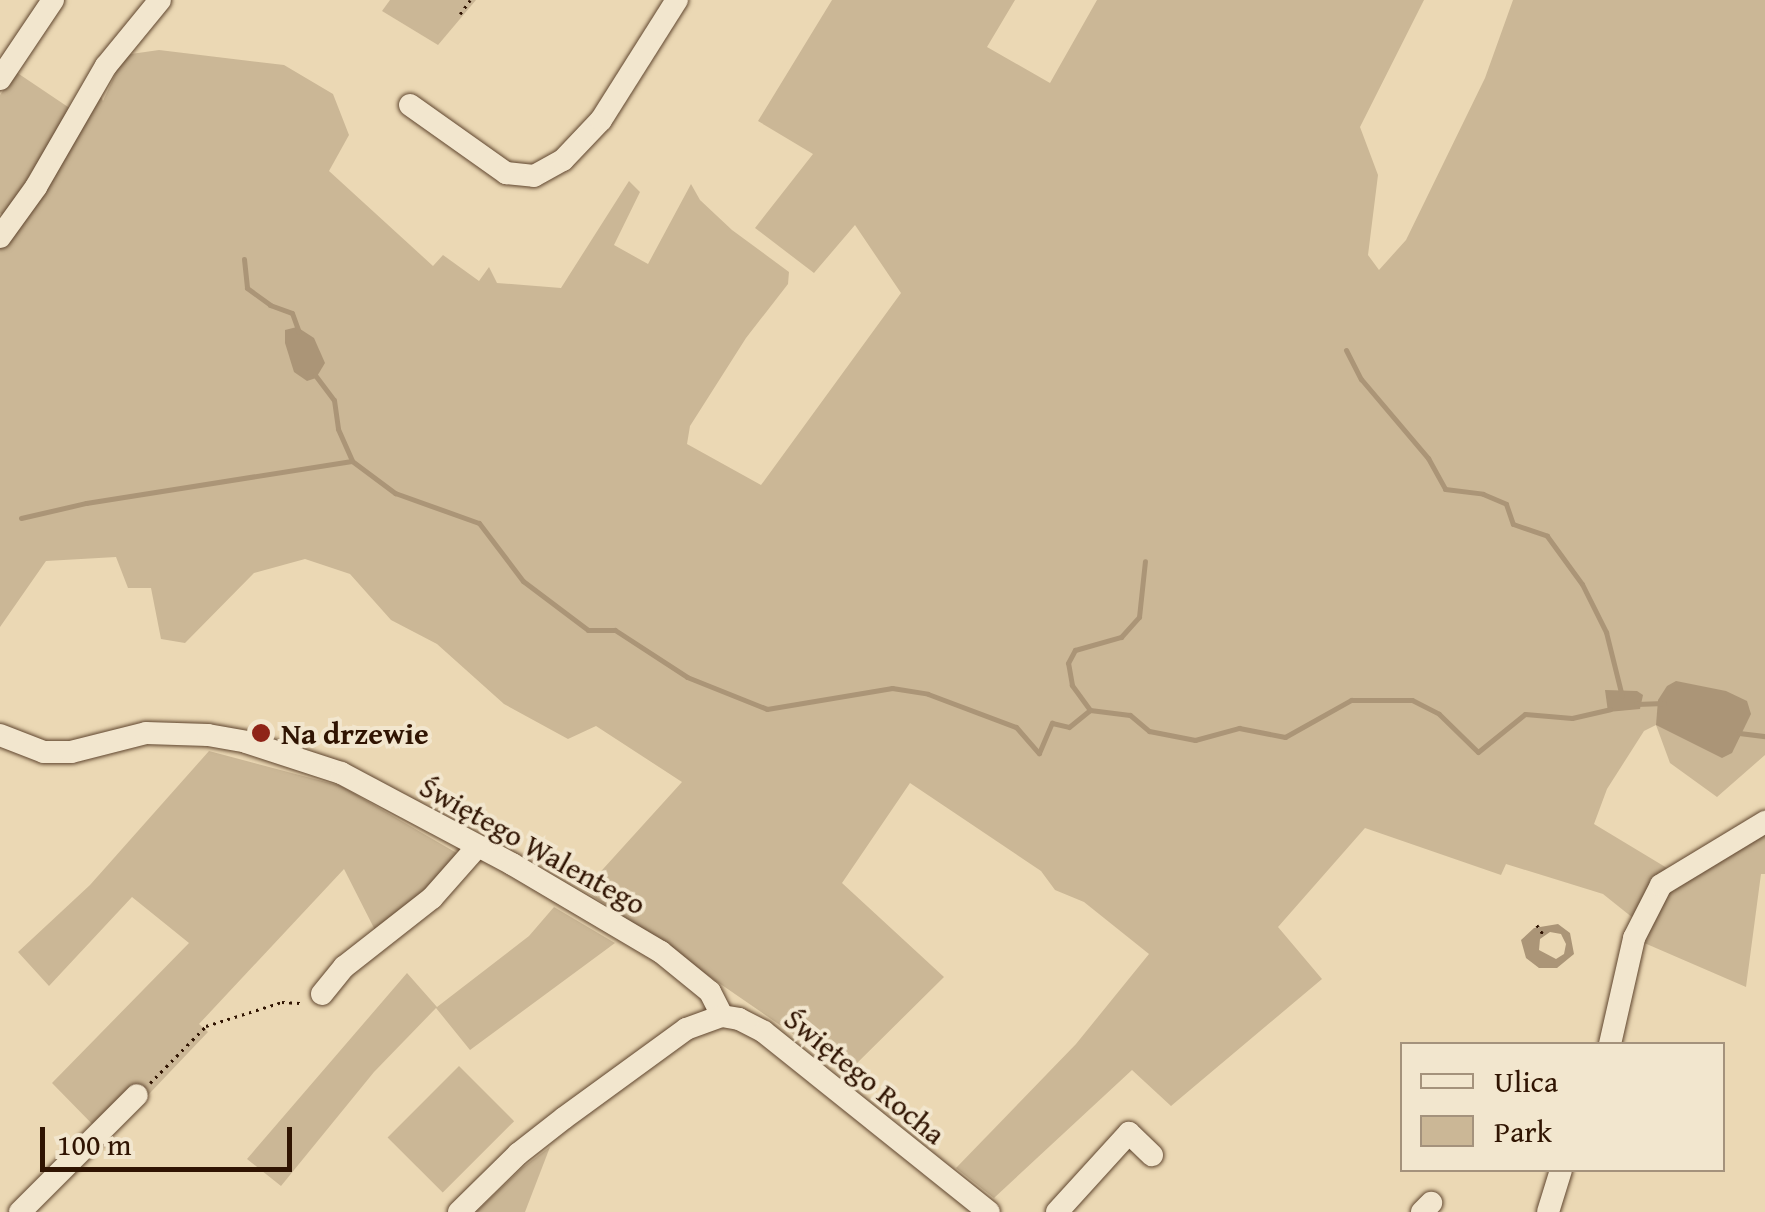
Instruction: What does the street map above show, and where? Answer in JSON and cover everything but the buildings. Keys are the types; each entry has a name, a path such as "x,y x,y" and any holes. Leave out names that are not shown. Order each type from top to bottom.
{"street":[{"path":"0,79 53,0"},
{"path":"0,237 36,188 106,66 160,0"},
{"path":"410,105 506,172 534,176 563,160 601,120 677,0"},
{"name":"Świętego Walentego","path":"0,735 44,752 71,752 158,732 246,742 341,773 478,846 674,960 710,992 722,1016"},
{"path":"1610,1042 1634,938 1661,885 1765,822"},
{"path":"322,994 344,967 432,898 478,846"},
{"path":"459,1212 552,1126 686,1029 722,1016"},
{"name":"Świętego Rocha","path":"722,1016 740,1019 764,1032 989,1212"},
{"path":"20,1212 138,1095"},
{"path":"1058,1212 1123,1127 1152,1154"},
{"path":"1548,1212 1561,1172"}],"path":[{"path":"460,14 470,0"},
{"path":"1537,925 1545,937"},
{"path":"138,1095 206,1026 282,1002 316,1001 322,994"}],"green space":[{"path":"390,0 476,0 438,45 382,11"},
{"path":"832,0 1015,0 987,47 1050,83 1097,0 1424,0 1360,127 1378,175 1368,255 1379,270 1406,240 1485,78 1513,0 1765,0 1765,755 1717,797 1670,763 1656,725 1644,731 1607,789 1594,824 1667,868 1633,918 1603,894 1506,864 1501,875 1365,828 1278,927 1322,979 1171,1106 1132,1070 994,1198 956,1168 1076,1044 1149,954 1084,902 1055,890 1041,871 910,783 842,883 944,977 848,1072 584,890 682,782 596,726 568,739 504,704 437,644 391,620 350,574 305,559 254,573 185,643 161,639 151,588 128,588 116,557 46,561 0,627 0,245 98,90 103,101 124,55 159,50 284,65 333,94 349,135 329,171 433,266 443,255 479,281 489,267 497,283 561,288 629,181 640,192 614,245 648,264 691,184 700,200 732,230 789,272 788,284 746,338 690,426 687,444 761,485 901,293 855,225 814,273 755,228 813,154 758,121"},
{"path":"16,72 71,109 4,216 0,213 0,95"},
{"path":"209,751 341,786 474,863 377,934 344,869 199,1024 208,1032 110,1135 98,1130 52,1083 189,943 132,897 49,986 18,952 90,885"},
{"path":"1765,831 1765,874 1761,874 1746,987 1642,942 1668,886"},
{"path":"554,907 615,943 470,1050 436,1008 374,1072 281,1186 247,1159 407,973 437,1007 529,936"},
{"path":"459,1066 514,1121 443,1193 388,1137"},
{"path":"550,1147 525,1212 476,1212 522,1168"}],"shaded area":[{"path":"297,327 314,338 325,363 316,378 307,381 294,372 285,343 285,330"},
{"path":"1676,681 1726,691 1747,701 1751,714 1732,753 1722,758 1656,725 1658,700 1667,686"},
{"path":"1605,690 1637,691 1643,695 1640,709 1608,712"},
{"path":"1558,924 1570,933 1574,954 1557,968 1539,968 1526,958 1521,940 1534,928","holes":["1550,932 1561,934 1566,944 1564,954 1556,959 1539,950 1540,939"]}],"waterway":[{"path":"244,259 247,288 270,305 292,313 299,332"},
{"path":"1346,350 1361,379 1428,458 1445,489 1483,494 1506,504 1513,524 1547,536 1582,584 1606,632 1622,696"},
{"path":"315,375 334,400 338,429 352,461 395,493 479,523 523,581 588,630 615,630 687,677 767,709 892,688 928,694 1016,727 1039,753 1052,723 1069,727 1090,710 1130,715 1149,731 1195,740 1239,728 1285,737 1351,700 1412,700 1439,714 1478,752 1525,714 1572,718 1610,709"},
{"path":"21,518 86,503 352,461"},
{"path":"1090,710 1072,685 1068,663 1075,650 1121,637 1139,617 1145,561"},
{"path":"1636,704 1664,703"},
{"path":"1739,733 1765,736"}],"place":[{"name":"Na drzewie","path":"261,733"}]}
